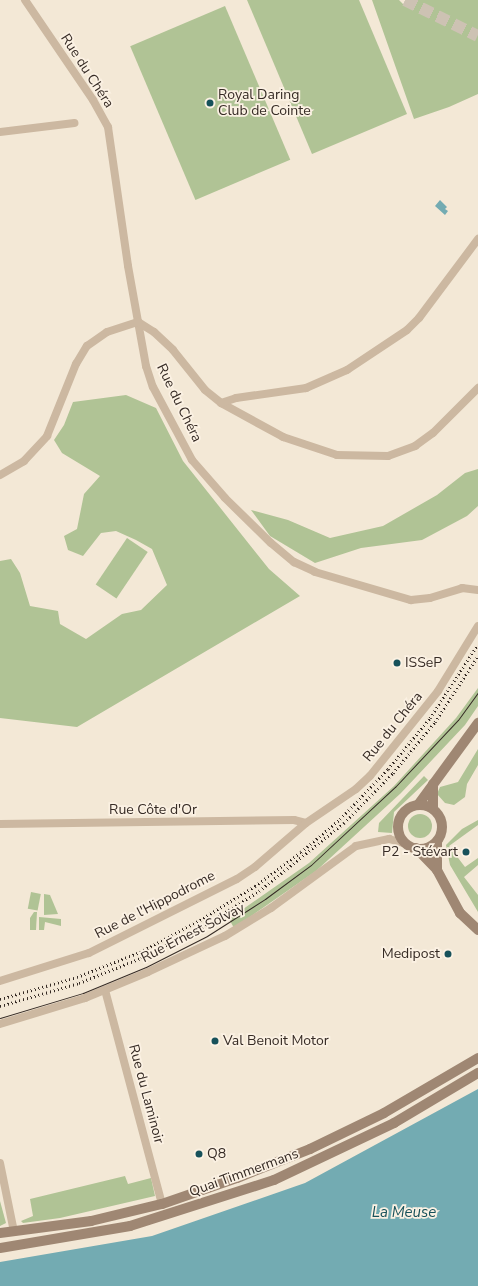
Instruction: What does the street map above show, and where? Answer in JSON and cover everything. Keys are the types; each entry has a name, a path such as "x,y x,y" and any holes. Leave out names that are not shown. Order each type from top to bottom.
{"main road":[{"path":"478,723 418,805 404,812 399,821 400,836 437,870 460,913 478,930"},
{"path":"434,784 433,808 441,821 441,832 437,842 437,870"},
{"path":"418,805 433,808"},
{"path":"412,846 428,847 437,842"},
{"name":"Quai Timmermans","path":"0,1233 91,1221 162,1204 310,1149 384,1113 478,1058"},
{"name":"Quai Timmermans","path":"0,1248 96,1234 130,1226 274,1180 394,1123 478,1073"}],"street":[{"name":"Rue du Chéra","path":"25,0 93,100 108,127 146,366 154,387 192,460 225,498 283,553 314,572 400,598 430,598 462,588 478,590"},
{"path":"0,132 74,123"},
{"path":"221,403 236,398 306,388 348,370 407,330 419,318 478,239"},
{"path":"0,475 24,461 47,436 76,364 87,346 106,332 138,322 154,332 173,350 205,390 221,403 303,446 337,455 376,457 404,451 424,440 478,388"},
{"name":"Rue du Chéra","path":"306,823 356,789 380,764 438,691 478,626"},
{"name":"Rue Côte d'Or","path":"0,824 294,820 306,823"},
{"name":"Rue de l'Hippodrome","path":"0,981 89,953 237,878 255,867 306,823"},
{"name":"Rue Ernest Solvay","path":"0,1024 105,990 231,932 270,908 356,846 389,839 412,846"},
{"name":"Rue du Laminoir","path":"105,990 162,1204"},
{"path":"0,1163 14,1232"}],"green space":[{"name":"Royal Daring Club de Cointe","path":"247,0 359,0 407,114 312,154"},
{"path":"372,0 399,0 405,6 411,0 478,0 478,94 449,107 414,119"},
{"name":"Royal Daring Club de Cointe","path":"225,6 290,160 195,200 130,46"},
{"path":"126,395 156,408 183,461 269,569 300,596 77,727 0,718 0,561 11,559 20,573 30,606 58,611 60,624 86,639 122,614 141,610 167,585 152,549 136,540 116,531 101,533 83,556 68,550 64,536 77,529 84,494 100,476 62,453 54,440 64,425 73,402"},
{"path":"478,469 478,506 467,516 422,540 361,548 315,563 270,536 251,510 288,520 330,538 383,526 437,495 465,473"},
{"path":"127,538 148,552 116,598 96,584"},
{"path":"478,688 478,706 465,725 401,793 316,871 234,928 229,919 309,863 394,786 456,718"},
{"path":"478,749 478,765 467,784 465,797 454,805 445,803 437,794 440,787 458,782"},
{"path":"424,776 428,780 394,812 392,833 378,832 379,823"},
{"path":"420,814 429,817 432,826 429,835 420,838 411,835 408,826 411,817"},
{"path":"478,820 478,825 449,846 465,867 478,858 478,865 464,877 478,895 478,912 450,865 446,845 462,829"},
{"path":"31,892 41,894 38,911 28,909"},
{"path":"44,894 50,895 58,914 44,915"},
{"path":"34,912 37,912 36,930 30,930 30,918"},
{"path":"39,917 61,919 61,926 45,922 44,930 39,930"},
{"path":"125,1176 128,1184 151,1178 155,1196 60,1218 23,1223 21,1221 33,1216 30,1199"},
{"path":"0,1201 6,1223 0,1226"}],"water":[{"path":"440,200 447,207 445,209 448,211 445,215 435,206"},
{"name":"La Meuse","path":"478,1089 478,1286 0,1286 0,1262 152,1236 305,1183"}],"tunnel":[{"path":"405,0 478,36"}],"tram line":[{"path":"0,1018 83,993 146,967 207,936 265,899 311,865 395,787 458,720 478,692"}],"railway":[{"path":"0,999 77,977 140,952 200,920 255,886 301,852 340,819 388,769 430,718 478,644"},
{"path":"0,1006 79,983 141,958 202,927 259,891 344,823 393,773 435,722 478,656"}],"place":[{"name":"Royal Daring Club de Cointe","path":"210,103"},
{"name":"ISSeP","path":"397,663"},
{"name":"P2 - Stévart","path":"466,852"},
{"name":"Medipost","path":"448,954"},
{"name":"Val Benoit Motor","path":"215,1041"},
{"name":"Q8","path":"199,1154"}]}
